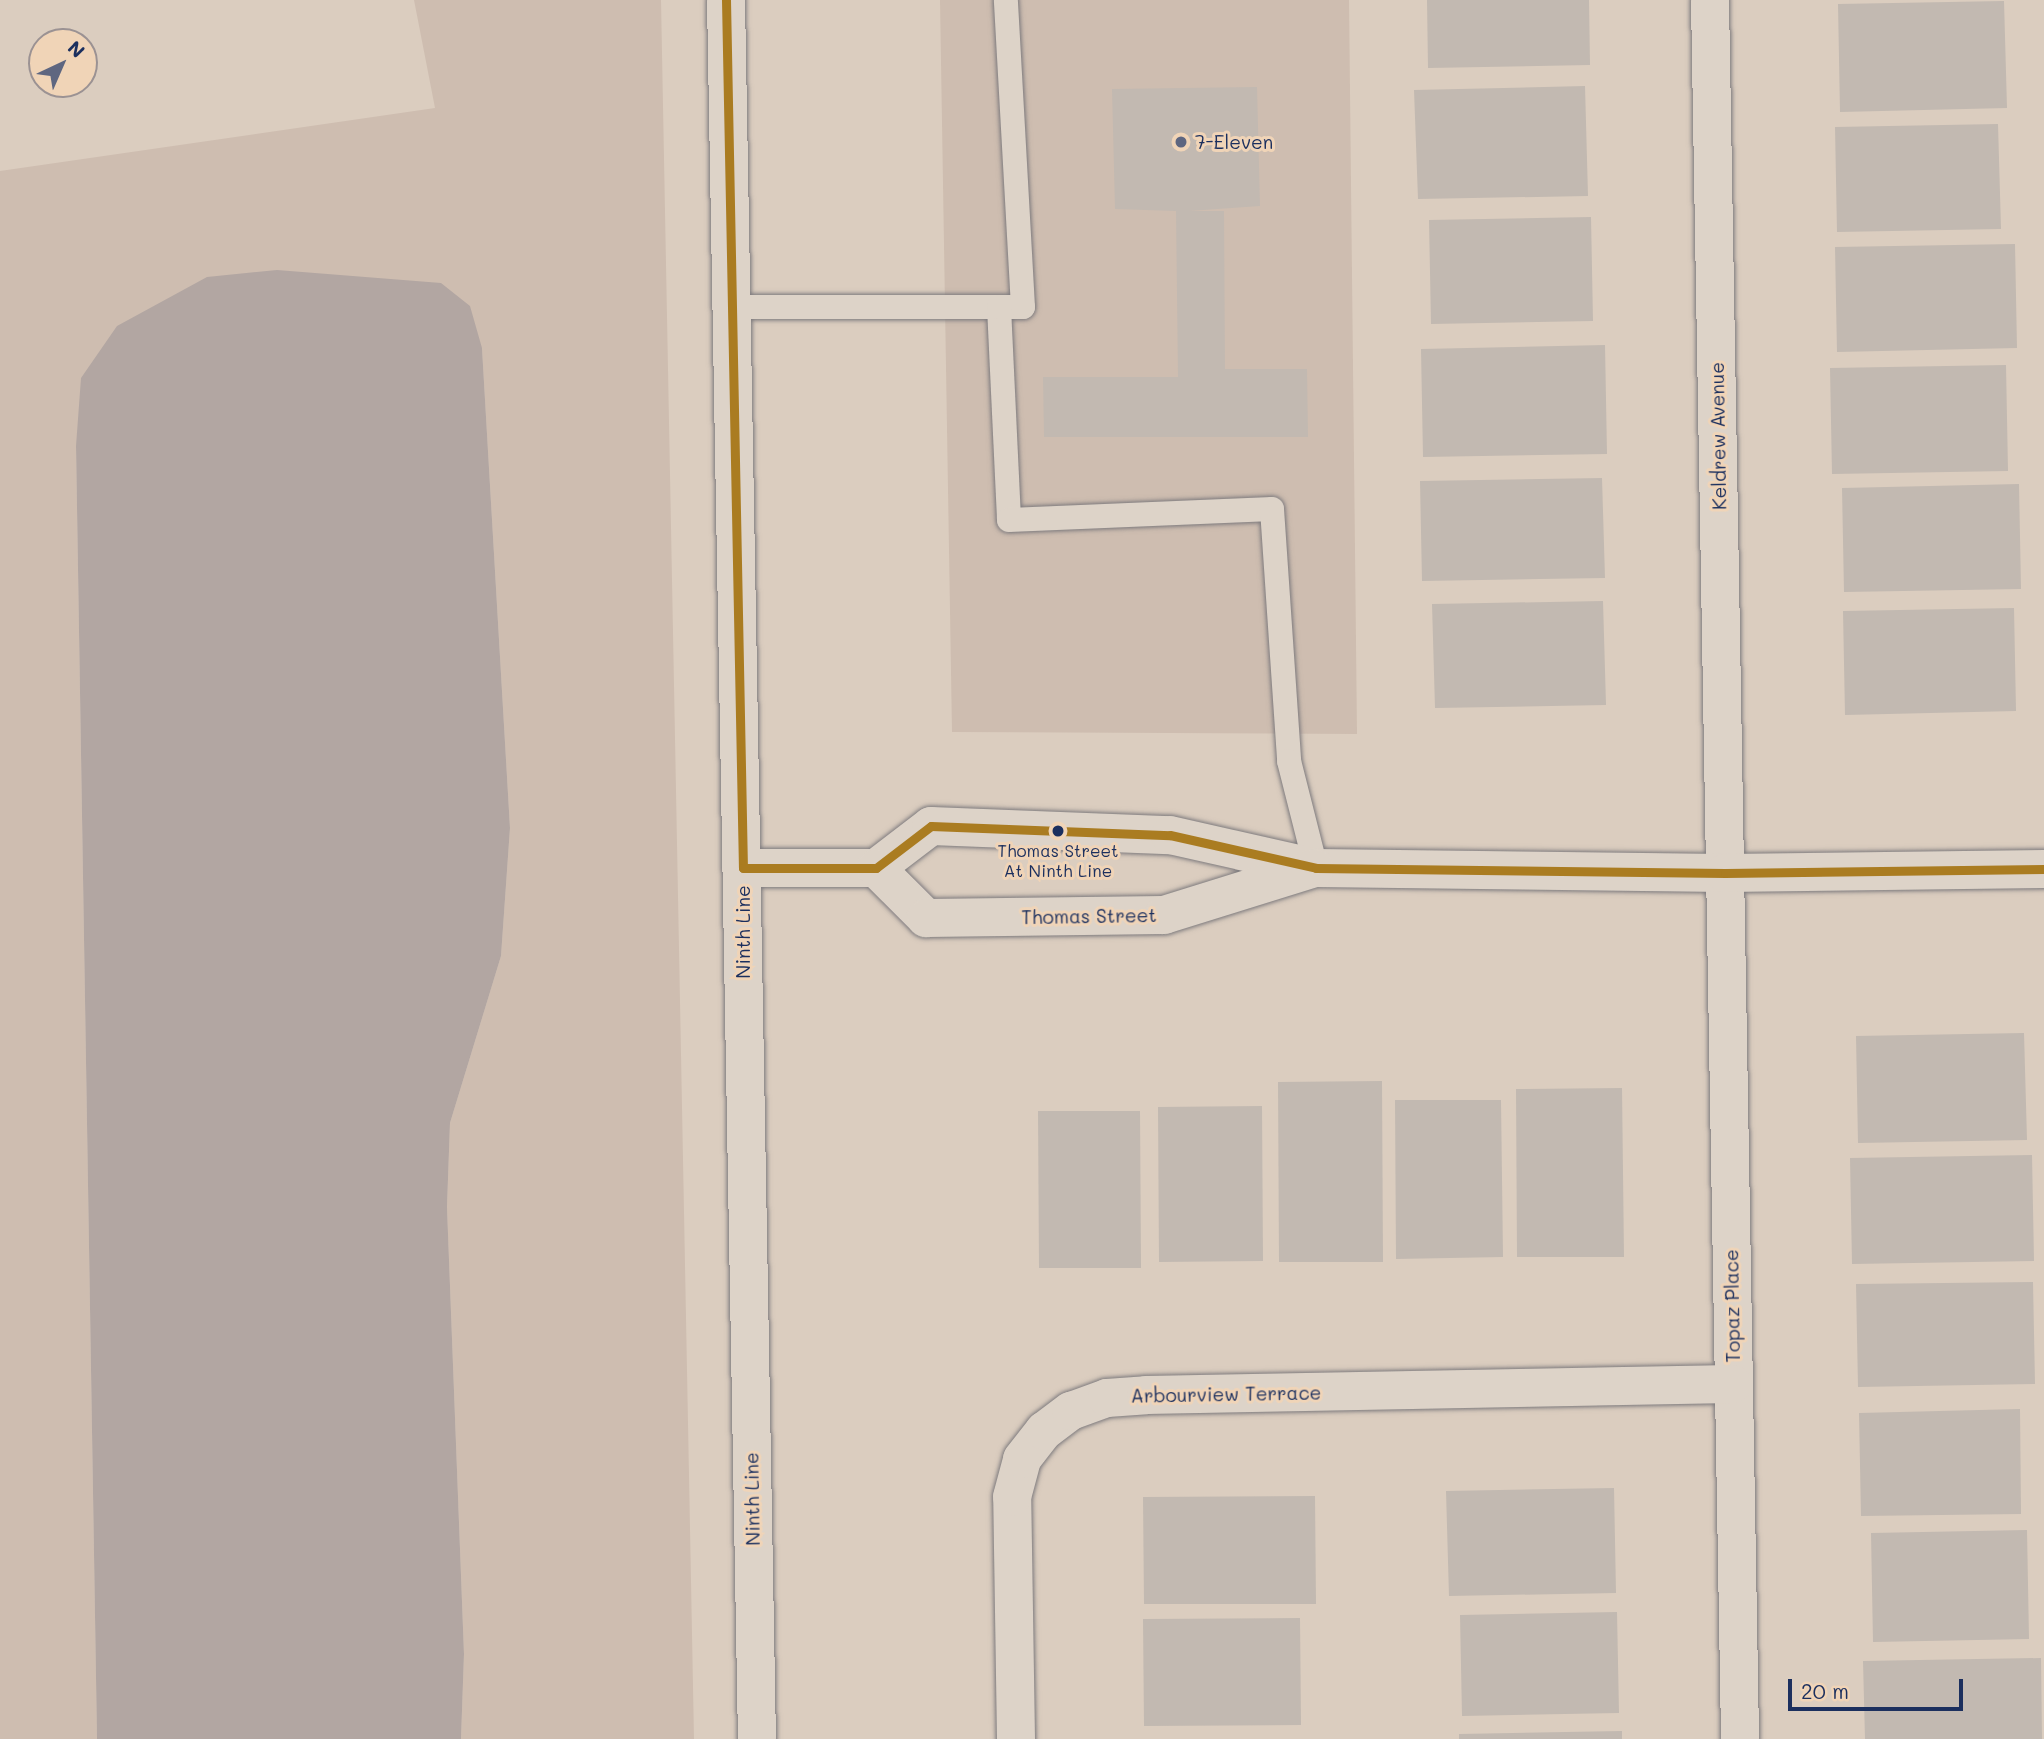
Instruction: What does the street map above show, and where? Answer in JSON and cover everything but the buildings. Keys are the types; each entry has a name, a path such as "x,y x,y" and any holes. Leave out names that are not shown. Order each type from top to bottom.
{"street":[{"name":"Ninth Line","path":"726,0 757,1739"},
{"name":"Keldrew Avenue","path":"1710,0 1725,873"},
{"name":"Thomas Street","path":"1316,868 1164,915 926,918 876,868 931,825 1170,835 1316,868 1725,873 2044,869"},
{"path":"743,868 876,868"},
{"name":"Topaz Place","path":"1725,873 1740,1739"},
{"name":"Arbourview Terrace","path":"1016,1739 1012,1497 1022,1459 1044,1431 1071,1411 1107,1398 1146,1395 1733,1384"}],"lane":[{"path":"732,307 1023,307 1006,0"},
{"path":"999,307 1009,520 1272,509 1289,761 1316,868"}],"shaded area":[{"path":"414,0 661,0 694,1739 461,1739 464,1654 447,1207 450,1123 501,956 510,828 482,348 76,446 97,1739 0,1739 0,171 435,108"},
{"path":"940,0 1349,0 1357,734 952,732"},
{"path":"277,270 441,283 470,306 482,348 510,828 501,956 450,1123 447,1207 464,1654 461,1739 97,1739 76,446 81,378 117,326 207,277"}],"transit line":[{"path":"726,0 743,868 876,868 931,826 1170,835 1316,868 1725,873 2044,869"}],"place":[{"name":"7-Eleven","path":"1181,142"},
{"name":"Thomas Street At Ninth Line","path":"1058,831"}]}
